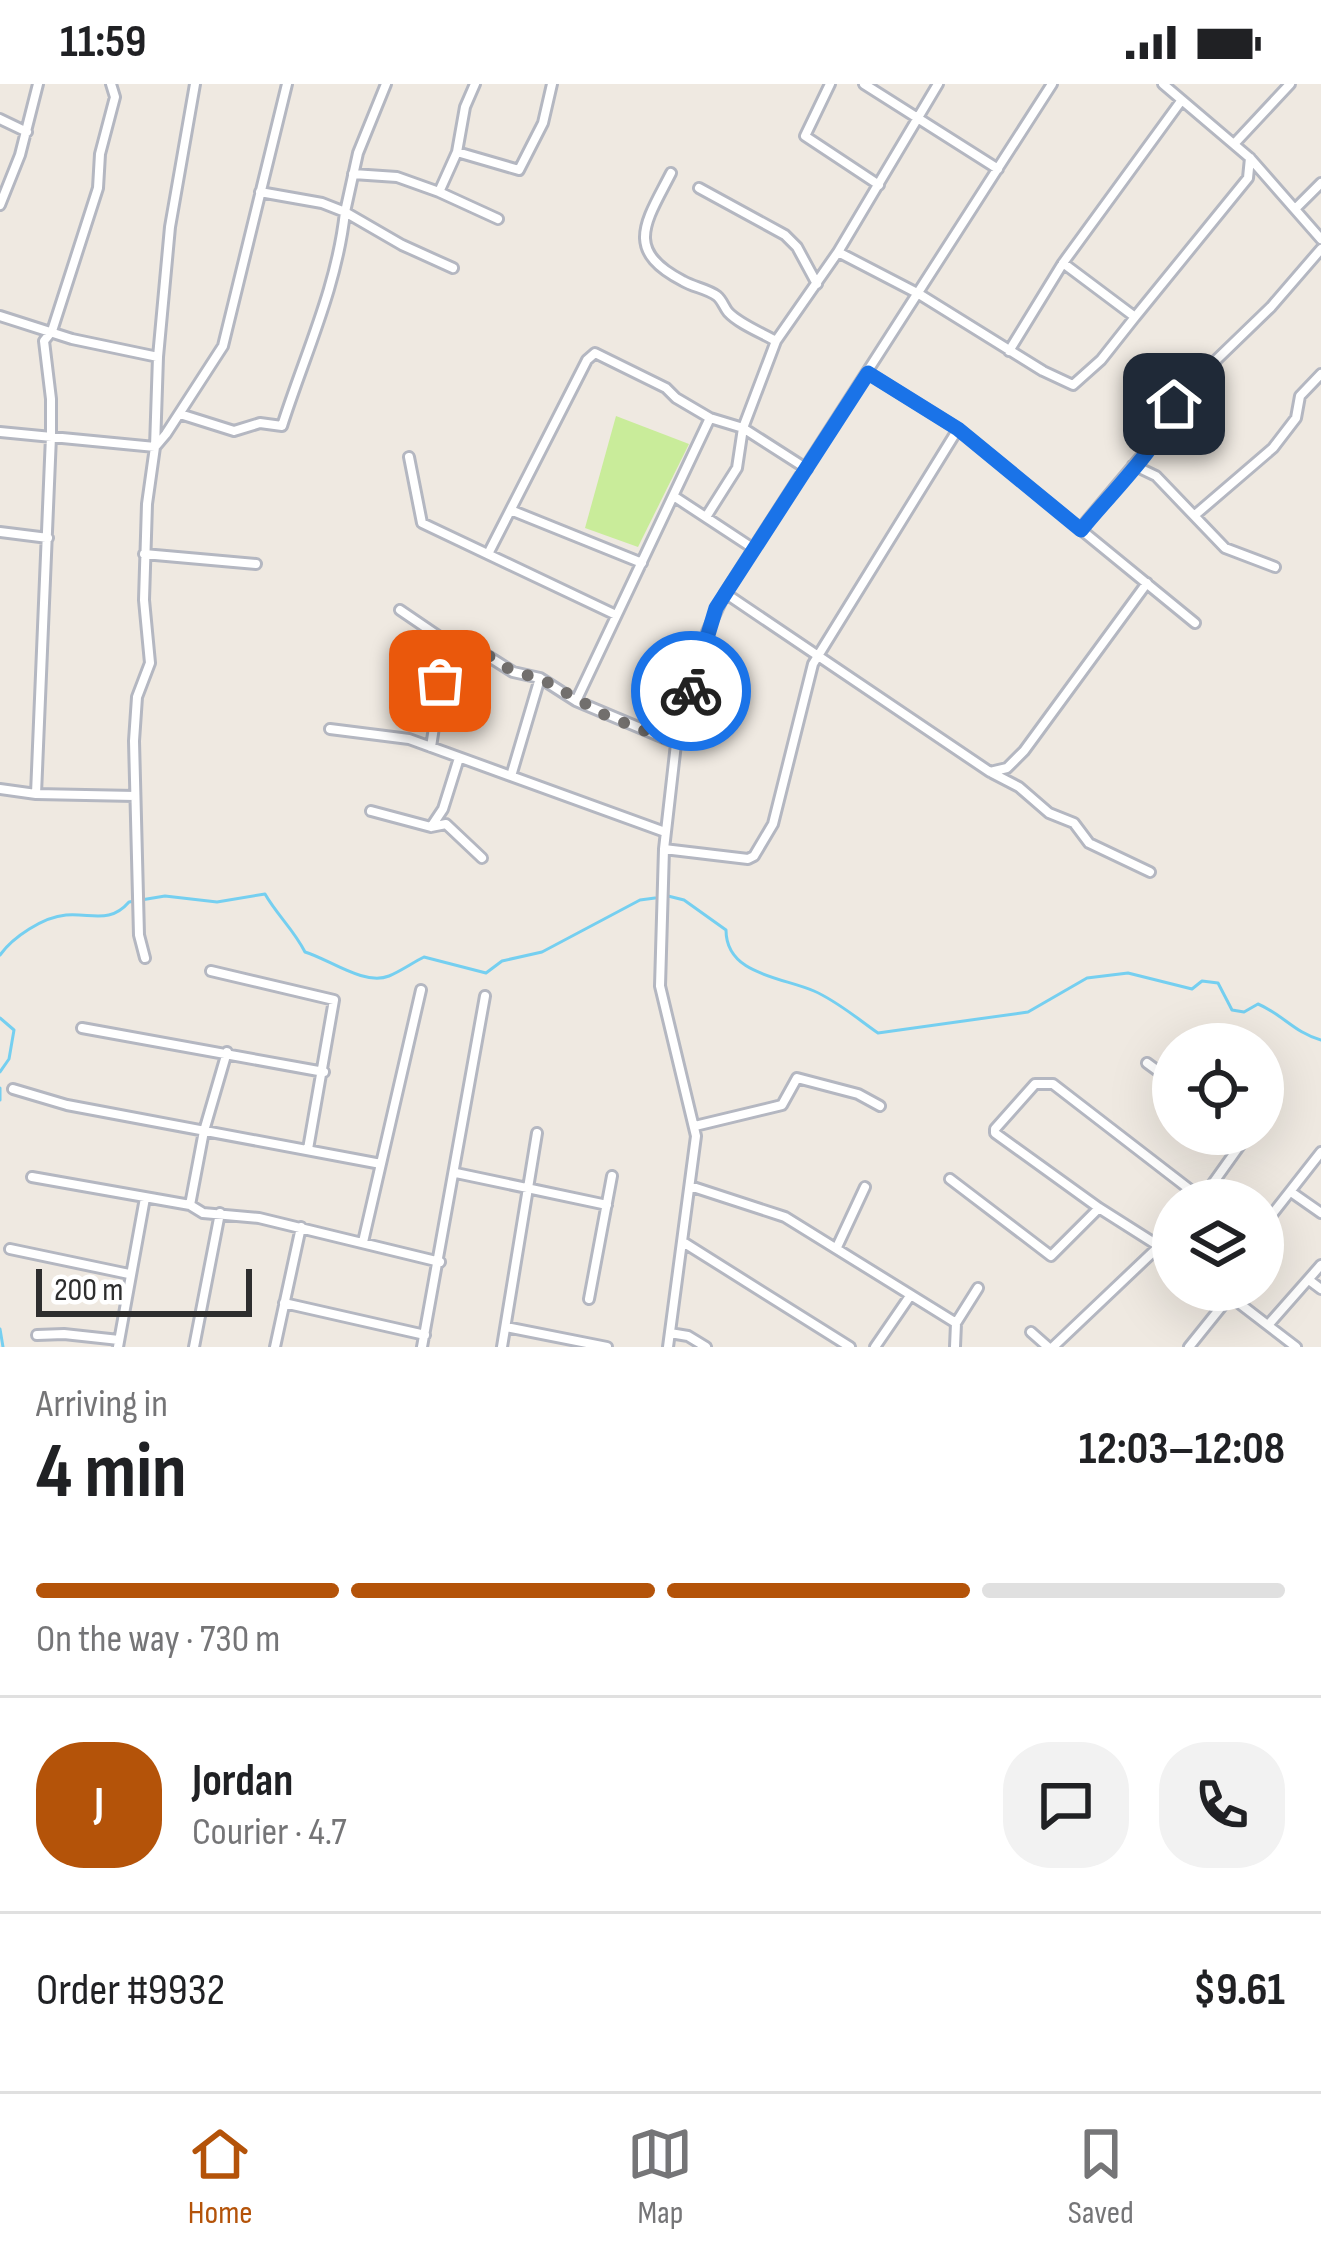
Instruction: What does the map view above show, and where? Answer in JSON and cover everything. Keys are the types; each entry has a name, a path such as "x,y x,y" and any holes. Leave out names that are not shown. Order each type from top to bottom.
{"street":[{"path":"0,205 27,132 38,84"},
{"path":"37,794 51,436 44,341 52,331 98,188 100,154 115,97 111,84"},
{"path":"145,958 139,935 135,796 136,697 148,673 150,656 144,554 172,214 195,84"},
{"path":"155,447 223,346 287,84"},
{"path":"180,414 234,431 260,423 282,426 328,301 353,174 386,84"},
{"path":"439,192 457,152 465,107 475,84"},
{"path":"457,152 520,170 538,135 552,84"},
{"path":"830,84 805,136 879,185"},
{"path":"864,84 998,170"},
{"path":"706,517 737,468 743,428 776,341 838,252 938,84"},
{"path":"668,1347 695,1126 660,986 664,849 676,743 707,632 725,592 1052,84"},
{"path":"1163,84 1175,88 1181,101 1250,158 1321,239"},
{"path":"1234,144 1291,84"},
{"path":"1009,351 1063,263 1181,101"},
{"path":"0,119 27,132"},
{"path":"838,252 1073,385 1101,360 1248,178 1250,158"},
{"path":"671,173 656,199 647,230 644,246 649,259 669,274 714,294 729,313 776,341"},
{"path":"353,174 397,177 498,220"},
{"path":"1248,178 1272,182"},
{"path":"1296,208 1321,183"},
{"path":"699,188 785,235 817,284"},
{"path":"260,193 322,202 453,268"},
{"path":"1081,530 1171,417 1180,394 1271,307 1321,249"},
{"path":"1063,263 1135,317"},
{"path":"0,316 72,339 158,357"},
{"path":"488,554 595,352 666,388 710,418 743,428 807,469"},
{"path":"868,373 958,429 1196,623"},
{"path":"1195,514 1273,448 1296,418 1300,396 1321,374"},
{"path":"576,701 710,418"},
{"path":"664,849 754,856 773,824 804,688 818,657 958,429"},
{"path":"0,432 155,447"},
{"path":"409,457 422,523 616,615"},
{"path":"1133,465 1156,476 1233,554 1275,567"},
{"path":"675,497 754,549"},
{"path":"513,512 642,562"},
{"path":"0,532 48,538"},
{"path":"144,554 256,564"},
{"path":"990,772 1007,767 1147,584"},
{"path":"725,592 1049,813 1074,823 1089,843 1150,872"},
{"path":"400,610 447,641 475,647 514,672 540,678 576,701 676,743"},
{"path":"430,747 447,641"},
{"path":"511,776 540,678"},
{"path":"330,729 398,736 665,832"},
{"path":"431,827 443,809 459,758"},
{"path":"1007,767 1008,781"},
{"path":"0,789 135,796"},
{"path":"371,811 431,827 446,824 482,858"},
{"path":"211,971 332,998 324,1072 308,1149"},
{"path":"363,1242 421,990"},
{"path":"422,1347 485,996"},
{"path":"82,1028 324,1072"},
{"path":"190,1205 204,1131 227,1052"},
{"path":"1148,1063 1152,1066"},
{"path":"695,1126 782,1105 796,1078 859,1094 880,1106"},
{"path":"1152,1240 995,1133 1035,1084 1053,1084 1176,1179"},
{"path":"13,1089 67,1105 381,1164"},
{"path":"502,1347 537,1133"},
{"path":"1284,1201 1321,1152"},
{"path":"456,1174 607,1205"},
{"path":"589,1299 612,1176"},
{"path":"32,1177 190,1205 203,1213 301,1227 440,1262"},
{"path":"950,1179 1052,1256 1099,1208"},
{"path":"690,1186 785,1217 956,1323"},
{"path":"837,1247 865,1187"},
{"path":"1292,1192 1321,1213"},
{"path":"38,1335 64,1334 118,1344 145,1198"},
{"path":"194,1347 220,1213"},
{"path":"275,1347 301,1227"},
{"path":"683,1242 850,1347"},
{"path":"10,1250 129,1274"},
{"path":"1031,1332 1050,1347 1152,1254"},
{"path":"1269,1324 1321,1265"},
{"path":"1309,1280 1321,1289"},
{"path":"956,1347 956,1323 978,1288"},
{"path":"875,1347 910,1296"},
{"path":"284,1303 425,1336"},
{"path":"1189,1347 1214,1311"},
{"path":"1251,1311 1293,1346"},
{"path":"506,1327 607,1347"},
{"path":"670,1333 688,1336 706,1347"}],"green space":[{"path":"616,416 689,444 638,547 585,528"}],"waterway":[{"path":"0,955 29,929 57,917 108,915 129,902 165,896 217,902 265,894 305,952 358,975 389,976 424,957 486,973 502,961 542,952 640,900 655,898"},
{"path":"668,896 684,900 726,930 728,945 745,965 823,995 878,1033 1028,1012 1087,978 1128,973 1192,989 1202,981 1218,983 1232,1010 1244,1012 1258,1004 1321,1040"},
{"path":"0,1018 14,1030 9,1059 0,1072"},
{"path":"0,1088 0,1100"},
{"path":"0,1329 3,1347"}],"way so far":[{"path":"440,681 447,641 475,647 514,672 540,678 607,716 676,743 691,691"}],"route":[{"path":"691,691 716,608 868,373 958,429 1081,530 1149,447 1171,417 1174,404"}]}
